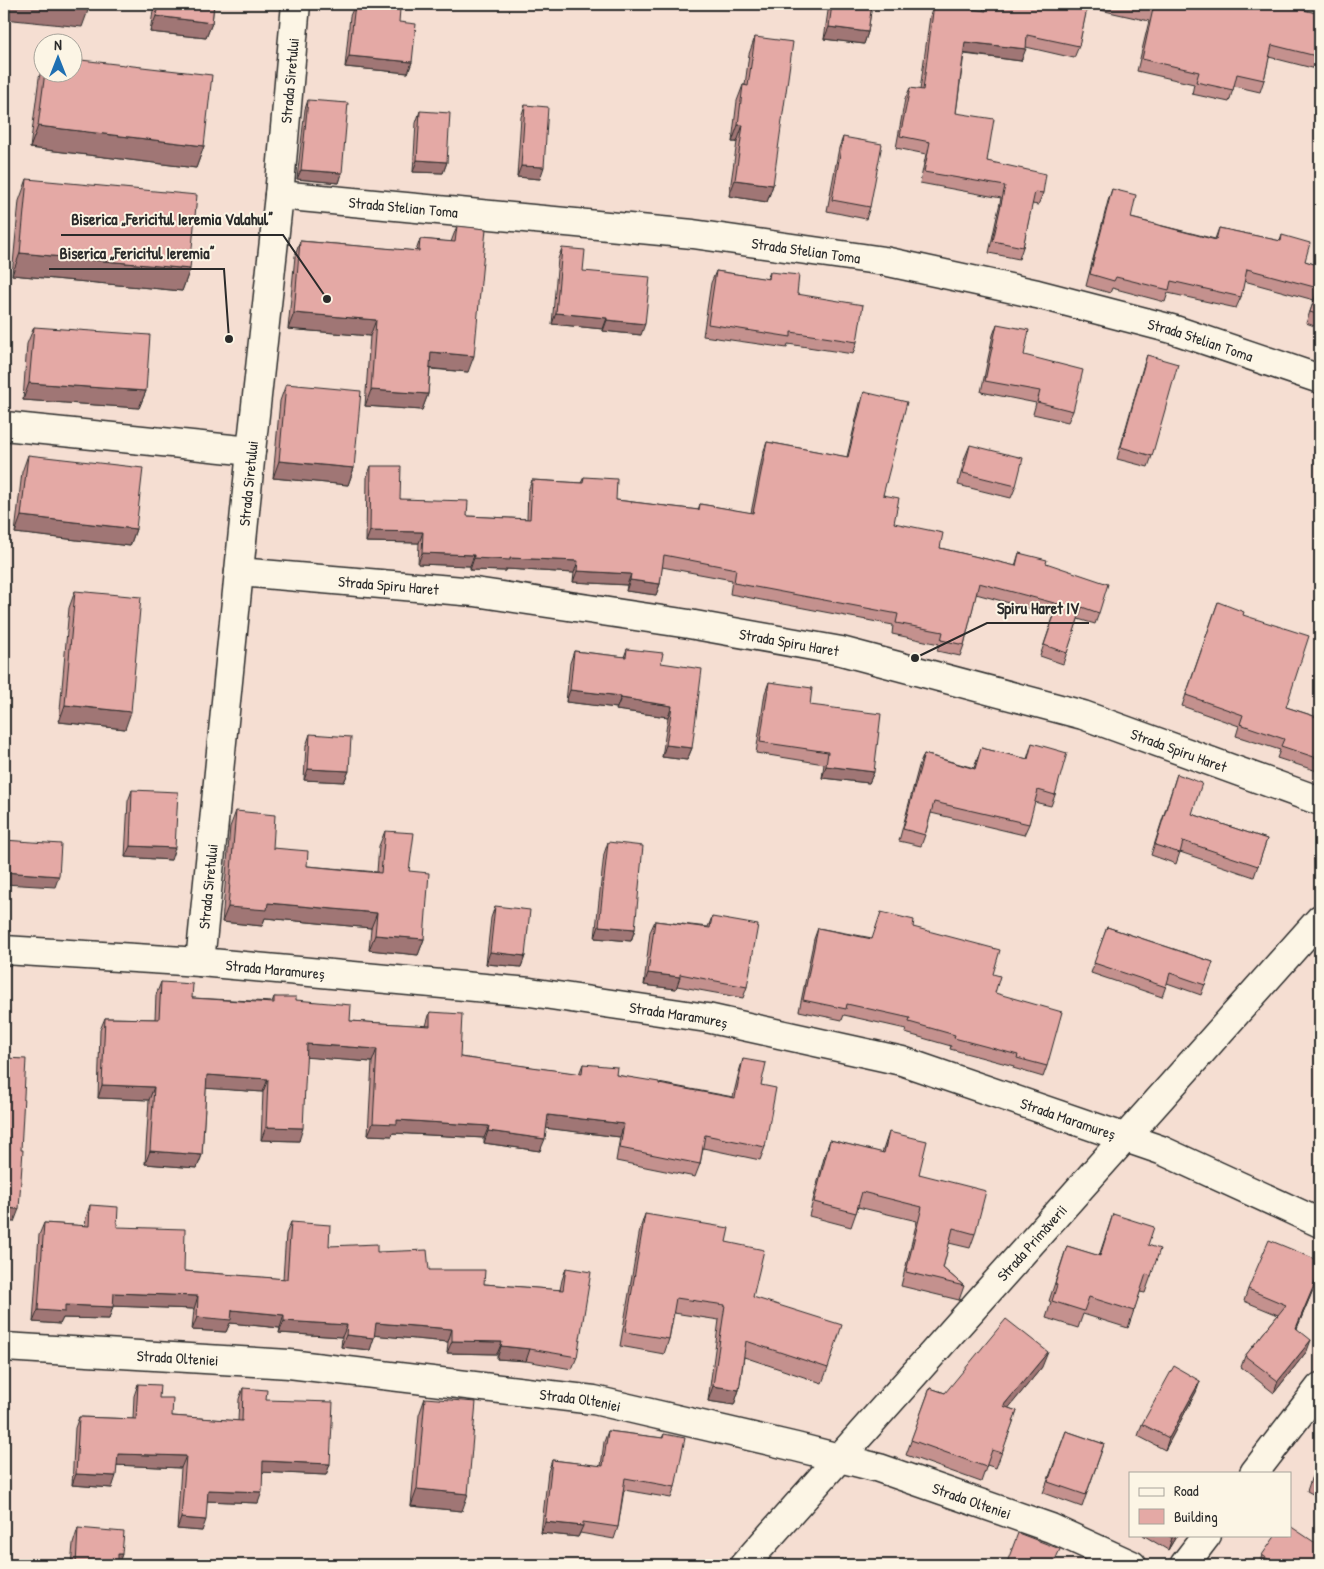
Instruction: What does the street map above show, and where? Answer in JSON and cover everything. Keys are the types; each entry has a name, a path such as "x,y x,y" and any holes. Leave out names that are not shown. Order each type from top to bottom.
{"street":[{"name":"Strada Siretului","path":"200,962 296,4"},
{"name":"Strada Stelian Toma","path":"278,195 693,234 884,261 1037,294 1172,329 1320,379"},
{"path":"4,426 251,451"},
{"name":"Strada Spiru Haret","path":"239,572 475,592 689,624 842,651 1083,716 1320,801"},
{"name":"Strada Primăverii","path":"744,1565 1320,919"},
{"name":"Strada Maramureș","path":"4,950 200,962 530,992 707,1018 902,1061 1161,1150 1320,1223"},
{"name":"Strada Olteniei","path":"4,1347 289,1364 594,1400 879,1468 1050,1528 1132,1565"},
{"path":"1255,1472 1320,1386"},
{"path":"1184,1565 1206,1536"}],"building":[{"path":"158,4 214,4 212,23 156,16"},
{"path":"355,4 400,9 399,22 416,24 412,62 349,56"},
{"path":"832,4 872,4 868,32 829,27"},
{"path":"934,4 986,11 986,4 1088,4 1079,46 1027,35 1026,49 965,42 956,113 994,119 987,161 1046,174 1043,193 1035,192 1023,247 993,241 1005,186 924,172 930,142 900,136 910,88 923,90"},
{"path":"1129,4 1293,4 1292,7 1320,14 1320,57 1272,45 1264,80 1237,74 1233,90 1196,82 1199,72 1142,59 1153,9"},
{"path":"755,37 793,42 773,185 735,180 743,125 738,125 743,85 748,86"},
{"path":"82,60 212,75 204,146 38,126 44,82 82,82"},
{"path":"308,100 348,103 342,173 301,170"},
{"path":"525,105 548,107 544,167 521,166"},
{"path":"420,111 450,113 447,162 417,160"},
{"path":"843,137 882,144 870,207 832,200"},
{"path":"27,179 197,195 190,269 20,253"},
{"path":"1112,189 1136,195 1131,218 1216,240 1219,228 1281,241 1282,235 1310,243 1305,261 1320,266 1320,315 1310,312 1318,288 1247,269 1241,297 1171,281 1169,290 1116,277 1114,281 1090,274"},
{"path":"457,226 486,229 474,356 431,352 428,394 371,390 376,320 294,313 300,241 419,251 420,239 455,242"},
{"path":"562,248 585,250 583,271 650,277 645,324 556,313"},
{"path":"716,271 769,279 770,272 799,275 797,294 863,305 857,342 791,332 791,337 708,324"},
{"path":"997,324 1029,330 1024,355 1083,370 1073,411 1037,402 1040,391 985,381"},
{"path":"34,327 150,335 146,391 29,383"},
{"path":"1147,355 1178,364 1152,456 1121,447"},
{"path":"286,384 361,391 354,468 279,461"},
{"path":"864,392 907,402 883,495 899,498 894,523 943,533 940,548 1016,566 1019,553 1047,560 1046,563 1108,584 1099,613 1082,607 1067,653 1044,645 1058,604 979,583 964,645 941,640 943,632 896,623 898,614 734,583 736,569 664,555 660,584 630,580 631,574 577,571 578,561 510,558 510,560 474,558 474,555 422,553 423,532 370,531 371,466 401,466 400,499 468,501 467,516 530,519 532,480 583,483 584,477 617,479 616,500 699,510 700,504 753,513 767,442 848,457"},
{"path":"970,445 1023,458 1016,486 963,473"},
{"path":"28,455 143,468 136,529 21,516"},
{"path":"75,591 141,597 131,712 65,705"},
{"path":"1218,602 1244,612 1243,615 1309,636 1286,707 1320,718 1320,759 1281,746 1284,739 1240,724 1243,715 1186,695"},
{"path":"627,649 663,653 661,663 702,669 692,748 666,745 672,706 621,698 621,696 570,690 574,651 626,657"},
{"path":"769,682 812,688 810,705 881,714 874,772 826,766 828,752 760,742"},
{"path":"310,734 351,737 349,771 308,769"},
{"path":"1032,743 1067,753 1055,795 1038,790 1029,824 934,802 925,835 903,829 924,754 975,769 981,748 1028,759"},
{"path":"1177,774 1202,783 1192,814 1267,839 1258,866 1183,841 1180,853 1155,845"},
{"path":"132,790 178,792 175,848 130,846"},
{"path":"236,811 275,815 273,848 308,851 307,866 381,873 385,831 414,833 409,871 429,873 424,939 375,935 377,913 268,903 267,910 228,907"},
{"path":"4,840 61,844 59,876 4,872"},
{"path":"608,842 643,846 635,929 599,926"},
{"path":"495,906 530,910 525,956 490,952"},
{"path":"881,912 914,920 913,927 1000,950 993,974 1000,976 995,993 1062,1012 1047,1066 1017,1058 1018,1055 954,1038 955,1035 909,1022 910,1018 847,1004 846,1009 803,1000 818,928 872,939"},
{"path":"712,917 758,925 747,987 680,974 680,977 648,973 655,921 710,928"},
{"path":"1107,927 1213,962 1205,985 1170,973 1166,987 1094,963"},
{"path":"161,982 193,984 192,998 274,1003 274,997 296,997 296,1000 351,1005 350,1021 430,1026 430,1012 462,1014 460,1057 582,1074 583,1064 617,1067 616,1075 735,1098 743,1059 766,1063 761,1085 776,1088 765,1147 705,1135 700,1164 620,1148 624,1124 548,1115 545,1139 488,1131 489,1126 397,1120 397,1124 373,1123 377,1049 307,1044 303,1128 266,1127 268,1079 207,1075 202,1155 150,1151 154,1087 102,1085 105,1018 159,1019"},
{"path":"4,1058 26,1059 19,1209 4,1208"},
{"path":"889,1132 927,1141 919,1174 986,1191 975,1234 953,1228 943,1268 964,1286 906,1272 922,1207 862,1192 856,1213 814,1202 830,1140 884,1153"},
{"path":"90,1205 118,1207 117,1227 185,1229 184,1271 287,1279 291,1222 330,1225 329,1246 377,1244 377,1252 427,1250 429,1270 485,1270 484,1284 563,1290 566,1268 591,1272 577,1357 501,1346 502,1342 452,1341 452,1329 376,1323 374,1338 346,1335 347,1325 284,1321 284,1315 232,1310 231,1320 197,1317 198,1296 114,1293 113,1307 65,1305 65,1312 38,1310 44,1223 89,1226"},
{"path":"645,1214 729,1228 726,1242 764,1250 753,1297 842,1325 828,1368 746,1341 739,1390 713,1386 725,1305 676,1298 669,1339 625,1332"},
{"path":"1113,1214 1154,1227 1148,1245 1160,1249 1151,1276 1146,1274 1134,1311 1089,1297 1084,1311 1052,1301 1057,1285 1055,1284 1067,1246 1100,1256"},
{"path":"1269,1240 1320,1261 1320,1271 1296,1328 1311,1340 1278,1381 1245,1356 1286,1305 1248,1289"},
{"path":"1006,1319 1048,1352 1003,1406 1017,1411 1002,1453 992,1450 986,1467 911,1440 930,1388 945,1393"},
{"path":"1174,1366 1200,1381 1169,1438 1142,1424"},
{"path":"138,1384 160,1385 159,1398 173,1398 172,1416 242,1421 243,1388 267,1390 266,1400 333,1402 330,1464 263,1461 262,1492 208,1490 206,1520 181,1518 186,1456 118,1454 116,1476 76,1474 79,1417 136,1419"},
{"path":"425,1398 476,1402 468,1494 417,1489"},
{"path":"608,1431 663,1438 664,1434 685,1438 675,1487 625,1478 618,1527 583,1522 583,1526 545,1522 552,1460 603,1466"},
{"path":"1066,1431 1104,1444 1086,1495 1048,1482"},
{"path":"1320,1462 1320,1484 1311,1479"},
{"path":"1292,1527 1320,1546 1320,1565 1277,1565 1262,1555 1275,1536 1292,1536"},
{"path":"78,1528 124,1532 122,1554 118,1554 118,1565 76,1565"},
{"path":"1018,1533 1060,1549 1053,1565 1006,1565"}],"place":[{"name":"Biserica „Fericitul Ieremia Valahul”","path":"327,299"},
{"name":"Biserica „Fericitul Ieremia”","path":"229,339"},
{"name":"Spiru Haret IV","path":"915,658"}]}
